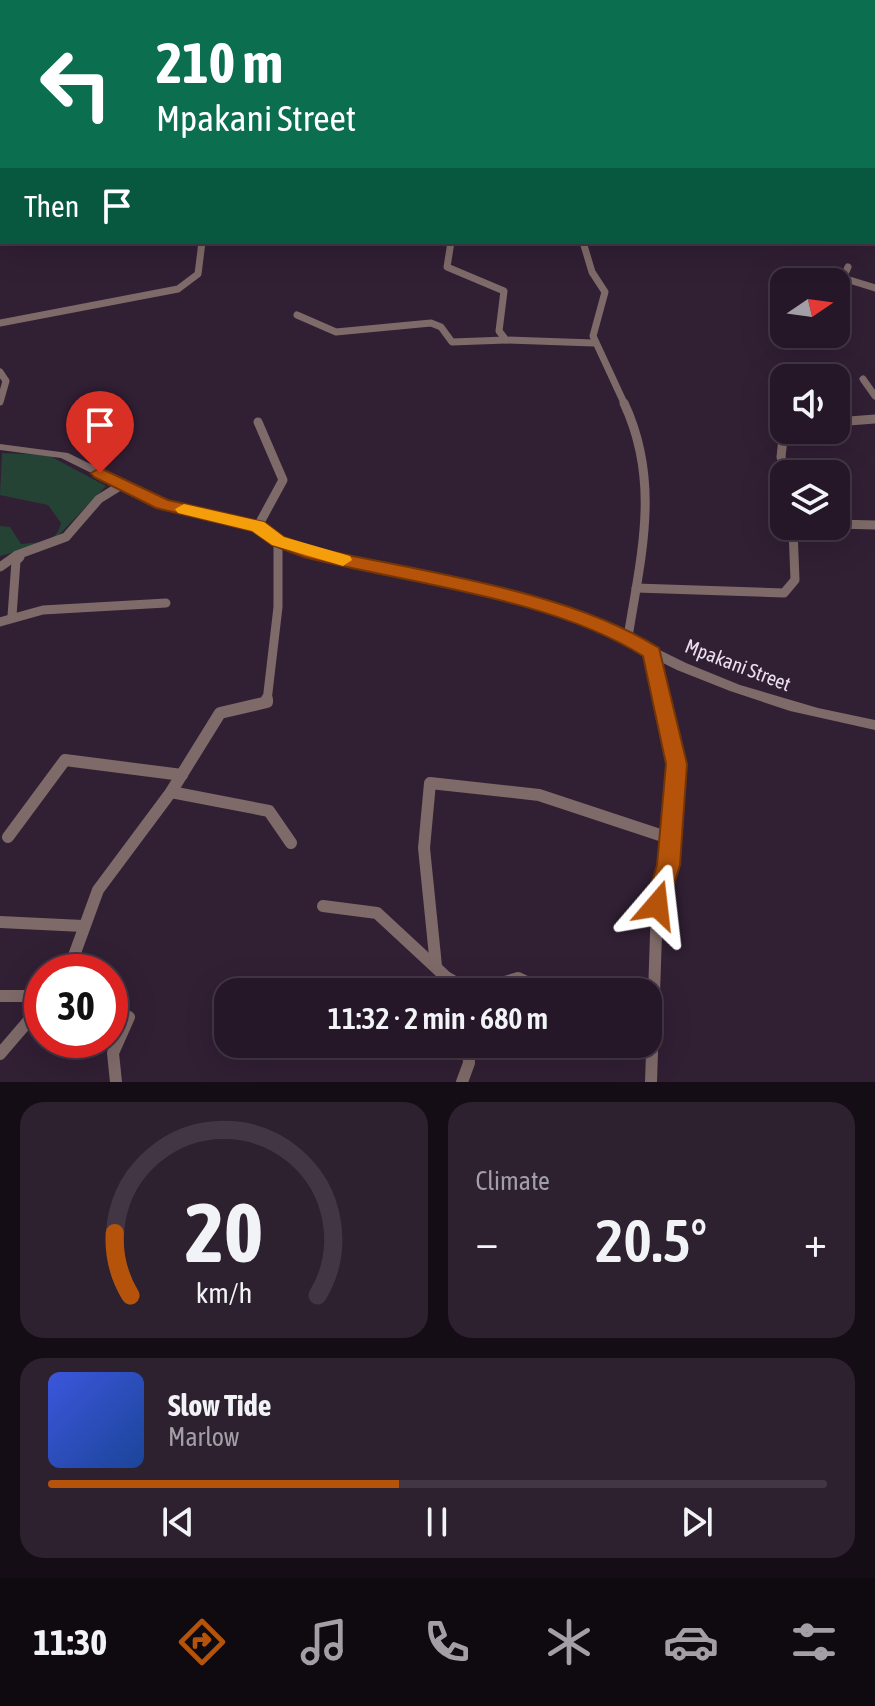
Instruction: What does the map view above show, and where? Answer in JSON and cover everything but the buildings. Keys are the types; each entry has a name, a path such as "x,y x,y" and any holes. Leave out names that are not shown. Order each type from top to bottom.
{"street":[{"path":"0,323 178,289 198,274 202,244"},
{"path":"451,244 447,267 504,291 499,331 506,340"},
{"path":"584,244 592,272 605,292 593,336 594,343 616,382 641,442 647,516 628,637"},
{"path":"848,267 843,278 875,288"},
{"path":"297,315 336,332 431,323 441,327 452,342 594,343"},
{"path":"0,372 6,381 0,402"},
{"path":"863,379 875,396"},
{"path":"850,421 875,419"},
{"path":"258,422 283,480 258,526"},
{"name":"Mpakani Street","path":"0,447 64,455 120,486 162,504 258,526 278,541 311,552 533,603 628,637 652,653 748,694 822,716 875,725"},
{"path":"0,567 17,555 66,537 99,499 120,486"},
{"path":"850,524 875,525"},
{"path":"12,616 17,558 53,547 72,537"},
{"path":"636,588 784,593 795,580 796,540"},
{"path":"74,954 83,926 108,874 171,792 220,713 267,702 278,607 278,541"},
{"path":"0,622 12,616 43,610 166,603"},
{"path":"652,653 677,764 669,865 657,905 652,978"},
{"path":"8,837 65,760 182,775"},
{"path":"436,966 424,848 430,783 539,795 672,839"},
{"path":"171,792 269,811 291,843"},
{"path":"323,906 377,913 450,978"},
{"path":"0,922 83,926"},
{"path":"0,996 24,996"},
{"path":"0,1054 24,1026"},
{"path":"114,1058 116,1082"},
{"path":"462,1082 469,1058"},
{"path":"651,1058 651,1082"}],"green space":[{"path":"2,453 48,455 106,486 52,542 0,556 0,526 10,527 21,544 51,538 56,535 61,523 48,505 0,495"}],"slow traffic":[{"path":"184,509 258,526 278,541 343,560"}],"route":[{"path":"100,473 120,486 162,504 258,526 278,541 311,552 533,603 628,637 652,653 677,764 669,865 657,905"}]}
